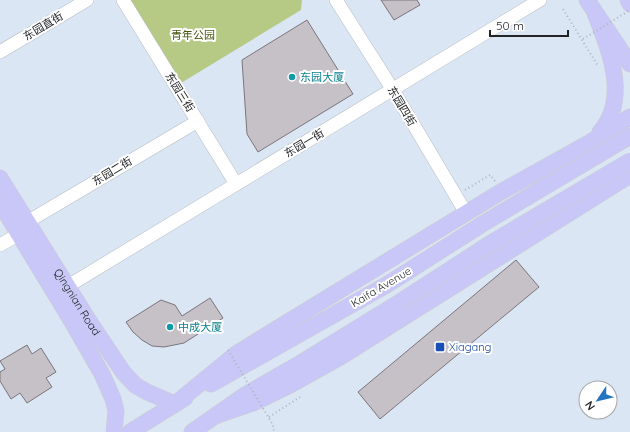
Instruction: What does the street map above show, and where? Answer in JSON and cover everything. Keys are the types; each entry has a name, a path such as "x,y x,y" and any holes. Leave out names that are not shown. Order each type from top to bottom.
{"main road":[{"path":"628,0 630,4"},
{"path":"591,6 630,64"},
{"path":"589,143 608,125 616,107 618,95 618,81 612,58 591,6"},
{"path":"175,404 236,354 499,193 589,143 630,117"},
{"name":"Kaifa Avenue","path":"130,432 175,404 288,342 388,284 484,223 630,136"},
{"path":"589,143 603,145 613,156 618,168 614,185"},
{"name":"Kaifa Avenue","path":"192,432 245,395 299,364 400,302 491,243 630,161"},
{"path":"215,416 253,403 290,385 342,356 630,176"},
{"name":"Qingnian Road","path":"0,178 71,320 102,374 113,399 116,411 114,432"},
{"path":"614,185 630,182"},
{"name":"Qingnian Road","path":"0,203 26,228 68,286 123,372 135,385 175,404"}],"street":[{"name":"东园直街","path":"0,52 87,0"},
{"name":"东园三街","path":"123,0 236,184"},
{"name":"东园四街","path":"336,0 393,90 466,213"},
{"name":"东园一街","path":"68,286 540,0"},
{"name":"东园二街","path":"0,245 198,120"},
{"path":"202,432 215,416"}],"path":[{"path":"564,9 602,72"},
{"path":"583,39 630,10"},
{"path":"456,196 490,174 500,186"},
{"path":"228,350 274,424 274,432"},
{"path":"269,417 300,397"}],"shaded area":[{"path":"0,0 630,0 630,432 0,432"}],"green space":[{"name":"青年公园","path":"129,0 302,0 301,10 181,83"}],"building":[{"path":"381,0 417,0 420,5 394,20"},
{"name":"东园大厦","path":"307,20 353,94 258,152 247,134 242,60"},
{"name":"Xiagang","path":"516,260 539,287 380,419 358,392"},
{"name":"中成大厦","path":"210,298 223,318 184,343 164,347 152,346 133,332 126,322 161,300 175,305 182,316"},
{"path":"27,345 32,354 41,348 56,372 46,378 52,387 27,403 20,393 11,399 0,381 0,372 5,369 0,361"}],"place":[{"name":"东园大厦","path":"292,77"},
{"name":"中成大厦","path":"170,327"},
{"name":"Xiagang","path":"440,347"}]}
